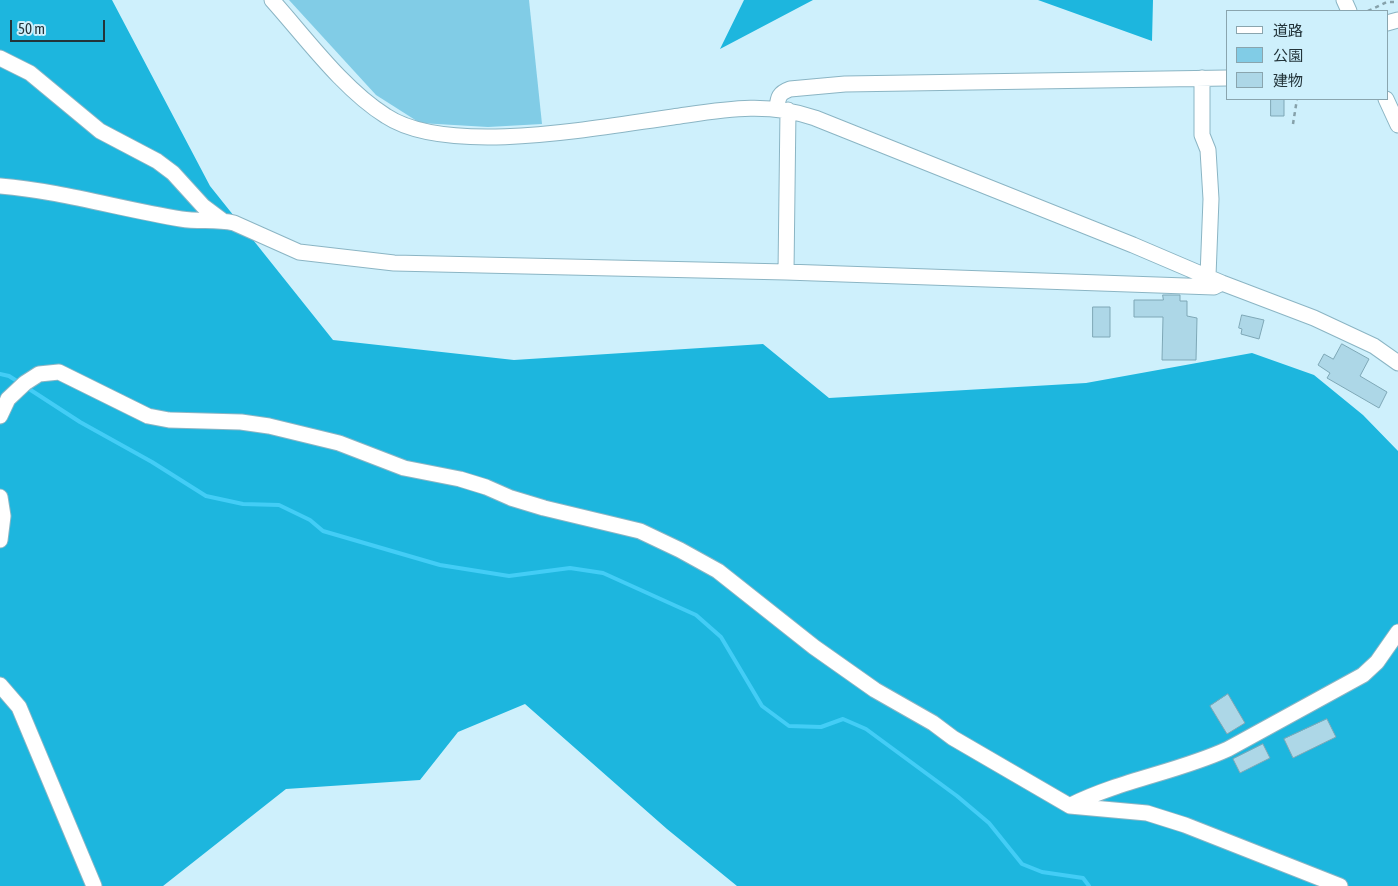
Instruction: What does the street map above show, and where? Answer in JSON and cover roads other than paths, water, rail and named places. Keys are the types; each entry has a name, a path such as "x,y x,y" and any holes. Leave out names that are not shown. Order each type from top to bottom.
{"street":[{"path":"272,0 345,82 366,101 394,121 403,125 472,137 499,137 579,130 722,110 782,109 833,125 1068,218 1222,283 1271,300 1350,334 1374,346 1398,363"},
{"path":"0,58 30,73 100,132 158,161 203,206 223,221"},
{"path":"1202,78 1202,135 1208,150 1211,199 1208,276"},
{"path":"786,272 782,109 778,97 781,92 790,89 845,84 1226,78"},
{"path":"1386,100 1398,125"},
{"path":"0,186 33,189 183,219 234,223 299,252 394,263 786,272 1214,287 1222,283"},
{"path":"0,416 8,399 25,383 39,374 59,372 148,416 169,420 241,422 269,426 339,443 404,468 486,486 511,498 544,508 640,531 718,570 814,647 875,690 1070,806 1147,813 1340,886"},
{"path":"0,497 3,516 0,540"},
{"path":"1070,806 1084,798 1137,780 1206,760 1228,749 1363,675 1377,662 1398,632"},
{"path":"0,685 19,706 94,886"}],"waterway":[{"path":"0,374 9,376 20,383"},
{"path":"26,387 80,422 152,462 206,496 243,504 279,505 310,520 323,531 440,565 509,576 570,568 603,573 696,615 721,637 762,706 789,726 821,727 843,719 866,729 957,796 989,823 1022,864 1042,872 1083,878 1089,886"}]}
